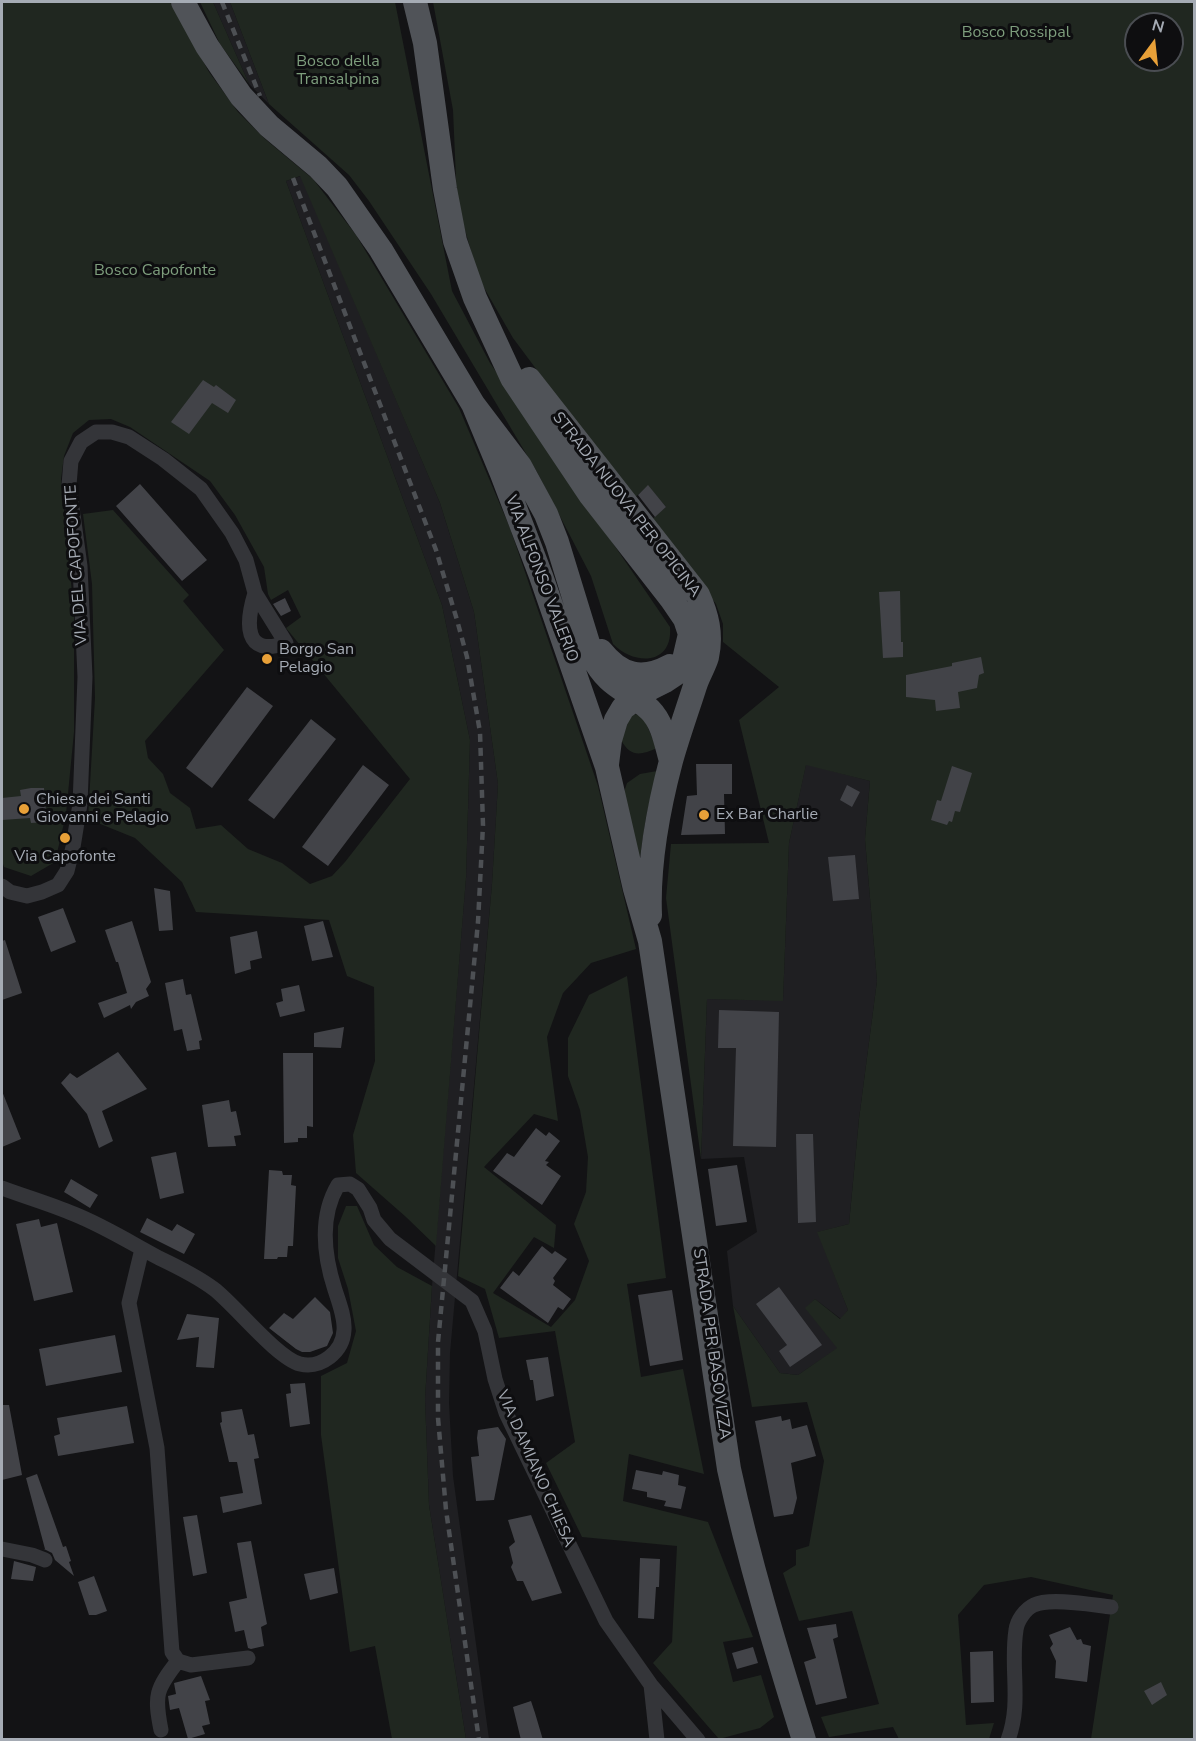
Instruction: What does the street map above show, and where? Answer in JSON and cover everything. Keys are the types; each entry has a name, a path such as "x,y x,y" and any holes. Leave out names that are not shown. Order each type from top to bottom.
{"main road":[{"name":"VIA ALFONSO VALERIO","path":"183,2 207,46 241,96 269,126 318,167 337,187 381,250 473,404 520,466 541,505 557,542 586,641 600,671 616,687 636,699"},
{"name":"STRADA NUOVA PER OPICINA","path":"415,2 425,44 445,189 455,241 475,298 512,378 591,496 685,619 690,634 687,654"},
{"name":"STRADA NUOVA PER OPICINA","path":"498,344 525,374 698,595 707,614 709,637 707,658 697,678"},
{"name":"VIA ALFONSO VALERIO","path":"473,404 537,565 571,665 596,689 613,698 636,699"},
{"path":"575,598 594,641 608,660 619,669 643,675 658,672 687,654"},
{"path":"636,699 677,673 687,654"},
{"name":"STRADA PER BASOVIZZA","path":"571,665 607,766 635,889 650,941"},
{"path":"636,699 664,698 681,690 697,678"},
{"name":"STRADA PER BASOVIZZA","path":"697,678 671,761 653,856 649,891 650,941 729,1469 743,1536 761,1603 804,1740"},
{"name":"STRADA PER BASOVIZZA","path":"607,766 610,740 616,720 622,708 636,699 651,711 662,729 671,761"}],"street":[{"name":"VIA DEL CAPOFONTE","path":"2,886 10,892 27,896 58,885 67,871 73,847 80,804 84,677 80,566 69,485 71,461 81,442 96,432 112,432 129,437 163,459 201,489 232,532 246,560 255,593"},
{"name":"VIA DAMIANO CHIESA","path":"2,1188 76,1215 142,1248 215,1290 264,1337 298,1364 316,1365 329,1357 341,1344 345,1329 326,1258 325,1233 331,1196 338,1185 350,1184 358,1189 370,1208 374,1220 390,1239 472,1301 485,1331 495,1378 510,1422 606,1621 651,1684 698,1740"},
{"path":"142,1248 129,1303 157,1448 172,1652 178,1661 191,1665 248,1658"},
{"path":"2,1549 45,1560"},
{"path":"1008,1740 1016,1712 1016,1628 1024,1613 1035,1604 1054,1602 1112,1607"},
{"path":"161,1730 156,1705 158,1691 178,1661"},
{"path":"651,1684 657,1740"}],"shaded area":[{"path":"213,2 230,2 269,104 249,84"},
{"path":"301,176 440,503 474,612 498,784 492,884 450,1353 449,1403 453,1476 489,1739 466,1739 429,1505 425,1399 432,1286 466,878 470,740 442,605 286,181"},
{"path":"806,764 870,781 865,839 877,981 859,1119 849,1224 818,1232 848,1310 841,1319 815,1299 806,1308 838,1348 798,1375 780,1373 733,1306 727,1251 757,1232 744,1157 701,1159 707,999 783,1000 789,843"}],"green space":[{"name":"Bosco Capofonte","path":"2,2 170,2 209,72 238,112 265,139 313,179 356,235 459,408 510,528 598,786 636,949 591,963 563,993 547,1037 558,1121 534,1114 484,1167 556,1225 554,1248 534,1237 493,1293 551,1327 575,1300 589,1261 574,1224 586,1192 588,1157 580,1110 568,1076 568,1038 589,995 627,976 666,1278 627,1284 641,1377 683,1369 704,1474 629,1454 623,1501 708,1522 753,1637 723,1642 733,1682 761,1675 774,1717 760,1728 719,1739 653,1663 672,1642 677,1546 582,1537 546,1463 575,1442 555,1331 499,1338 485,1289 458,1276 492,884 498,784 474,612 440,503 300,176 286,181 442,605 470,740 466,878 436,1246 356,1173 353,1135 375,1061 374,987 347,976 329,920 196,912 182,882 135,838 88,819 95,698 92,584 83,514 113,510 189,595 183,601 224,650 145,741 148,758 163,774 170,793 190,808 196,829 221,825 248,849 282,863 310,884 332,876 410,779 286,628 301,617 288,590 271,600 264,567 235,515 210,481 130,427 111,419 89,420 73,433 64,456 61,479 74,614 74,732 66,814 55,862 31,876 4,867 2,861"},
{"name":"Bosco della Transalpina","path":"200,2 213,2 249,84 220,44"},
{"name":"Bosco della Transalpina","path":"230,2 395,2 452,291 490,363 670,627 669,640 659,655 651,658 632,656 613,644 591,576 537,472 431,294 349,175 269,104"},
{"name":"Bosco Rossipal","path":"433,2 1194,2 1194,1739 1091,1739 1113,1595 1031,1577 984,1585 958,1615 966,1725 994,1723 989,1739 899,1739 893,1727 829,1737 821,1717 879,1704 852,1611 799,1621 783,1573 796,1565 796,1550 809,1546 824,1461 807,1402 752,1407 733,1306 780,1373 798,1375 837,1348 805,1308 815,1299 840,1319 848,1310 817,1232 849,1224 859,1119 877,981 865,839 870,781 806,765 789,843 783,1001 707,999 701,1159 666,898 671,844 769,843 739,720 779,687 723,642 723,624 716,604 651,520 666,507 648,486 633,499 513,338 479,279 457,202 453,110"},
{"path":"638,714 643,717 657,748 641,753 629,750 621,740 631,715"},
{"path":"657,771 646,817 639,864 624,792 627,783 640,774"},
{"path":"346,1206 357,1206 374,1245 397,1267 432,1286 425,1399 429,1505 466,1739 392,1739 375,1646 350,1652 321,1435 321,1376 347,1363 356,1331 348,1289 338,1258 338,1226"}],"building":[{"path":"203,380 214,387 216,385 236,400 228,413 212,403 189,434 171,422"},
{"path":"140,484 207,560 182,581 116,506"},
{"path":"648,485 666,507 655,517 638,495"},
{"path":"900,591 903,657 883,658 879,592"},
{"path":"285,598 291,611 281,616 273,604"},
{"path":"981,657 984,673 979,675 977,688 958,692 960,708 936,711 935,700 906,697 906,675 952,666 952,663"},
{"path":"247,687 273,706 212,788 186,768"},
{"path":"311,719 336,739 274,819 248,800"},
{"name":"Ex Bar Charlie","path":"696,764 732,764 732,794 724,794 725,834 681,835 687,796 697,795"},
{"path":"363,765 389,785 328,866 302,847"},
{"path":"952,766 972,773 960,812 955,811 952,822 949,821 947,825 931,820 937,800 941,801"},
{"path":"847,785 860,792 852,807 840,800"},
{"name":"Chiesa dei Santi Giovanni e Pelagio","path":"44,788 47,822 31,823 30,818 2,820 2,798 21,796 20,790"},
{"path":"855,855 859,899 833,901 828,857"},
{"path":"154,888 170,891 173,930 159,931"},
{"path":"63,908 76,942 51,952 38,917"},
{"path":"132,921 151,982 146,989 149,996 136,1002 131,1009 130,1005 104,1018 98,1003 127,993 105,930"},
{"path":"323,921 333,957 312,961 304,926"},
{"path":"257,931 262,958 250,961 251,969 235,974 230,937"},
{"path":"5,940 22,993 2,1000 2,941"},
{"path":"183,979 186,995 191,994 202,1040 199,1041 200,1049 187,1051 182,1029 174,1031 165,983"},
{"path":"299,985 305,1011 280,1017 276,1003 283,1001 281,989"},
{"path":"719,1010 779,1012 776,1147 733,1146 736,1048 718,1048"},
{"path":"344,1027 341,1048 314,1047 314,1033"},
{"path":"118,1052 147,1089 102,1111 113,1141 99,1148 87,1114 61,1083 70,1073 77,1078"},
{"path":"283,1053 313,1053 313,1127 307,1126 307,1138 298,1138 298,1142 284,1143"},
{"path":"2,1091 21,1139 2,1147"},
{"path":"229,1100 231,1112 236,1111 241,1135 234,1136 236,1146 208,1147 202,1105"},
{"path":"536,1128 546,1136 549,1132 560,1141 545,1161 549,1162 546,1165 561,1176 542,1205 493,1171 507,1153 514,1157"},
{"path":"796,1134 813,1134 816,1222 798,1223"},
{"path":"176,1152 184,1193 160,1199 151,1157"},
{"path":"737,1165 747,1222 716,1226 708,1169"},
{"path":"269,1170 282,1171 283,1175 292,1175 291,1185 296,1186 293,1246 288,1246 287,1257 277,1259 264,1259"},
{"path":"71,1179 98,1195 90,1208 64,1192"},
{"path":"147,1218 172,1231 177,1224 195,1234 184,1254 140,1232"},
{"path":"39,1219 41,1227 57,1223 73,1292 34,1301 16,1224"},
{"path":"542,1246 552,1254 555,1251 567,1259 553,1278 555,1281 553,1285 571,1299 563,1310 558,1307 548,1323 500,1288 513,1271 519,1276"},
{"path":"779,1287 822,1345 790,1367 779,1351 787,1345 756,1304"},
{"path":"672,1290 683,1360 650,1366 638,1295"},
{"path":"315,1297 330,1312 333,1333 327,1346 310,1352 302,1352 269,1328 284,1313 293,1319"},
{"path":"187,1314 219,1318 214,1368 196,1367 199,1337 177,1340"},
{"path":"115,1335 122,1372 46,1386 39,1349"},
{"path":"548,1357 554,1396 536,1401 533,1380 530,1380 526,1360"},
{"path":"305,1383 310,1424 290,1427 286,1394 291,1393 290,1384"},
{"path":"2,1405 9,1405 22,1475 2,1480"},
{"path":"127,1406 134,1443 58,1456 54,1436 60,1434 57,1418"},
{"path":"242,1409 248,1435 254,1434 259,1458 254,1459 262,1504 223,1513 220,1497 243,1493 237,1462 229,1462 220,1423 222,1422 221,1412"},
{"path":"781,1416 782,1421 790,1419 792,1429 807,1425 816,1456 791,1463 797,1498 793,1514 774,1517 755,1421"},
{"path":"498,1427 506,1439 494,1500 476,1501 471,1457 479,1456 478,1430"},
{"path":"636,1470 662,1475 663,1471 679,1475 678,1485 686,1487 681,1509 664,1506 666,1501 647,1497 647,1492 632,1489"},
{"path":"37,1474 63,1547 66,1546 74,1576 55,1560 52,1553 44,1549 26,1478"},
{"path":"197,1515 207,1573 193,1576 183,1517"},
{"path":"531,1515 562,1593 532,1601 523,1581 517,1581 511,1567 513,1563 509,1547 515,1542 508,1520"},
{"path":"251,1541 267,1624 261,1627 264,1646 251,1649 248,1648 244,1630 235,1632 229,1602 247,1598 237,1543"},
{"path":"640,1558 660,1559 654,1619 638,1618"},
{"path":"14,1561 36,1567 33,1581 11,1579"},
{"path":"334,1568 338,1593 310,1600 304,1574"},
{"path":"94,1576 107,1611 89,1615 78,1582"},
{"path":"836,1624 838,1637 833,1639 847,1698 816,1705 804,1662 816,1658 807,1628"},
{"path":"1070,1627 1077,1640 1081,1639 1083,1644 1091,1646 1087,1682 1055,1678 1056,1661 1050,1648 1053,1644 1049,1635"},
{"path":"753,1647 758,1663 737,1669 732,1653"},
{"path":"993,1651 994,1702 971,1703 970,1652"},
{"path":"201,1676 210,1700 205,1701 210,1724 202,1726 205,1734 188,1739 179,1708 170,1710 168,1696 176,1694 174,1683"},
{"path":"1161,1682 1167,1695 1152,1705 1144,1691"},
{"path":"531,1701 543,1740 521,1740 513,1707"}],"railway":[{"path":"222,2 260,96"},
{"path":"293,178 436,550 467,657 480,732 483,825 478,922 438,1342 438,1418 446,1510 479,1740"}],"place":[{"name":"Borgo San Pelagio","path":"267,659"},
{"name":"Chiesa dei Santi Giovanni e Pelagio","path":"24,809"},
{"name":"Ex Bar Charlie","path":"704,815"},
{"name":"Via Capofonte","path":"65,838"}]}
